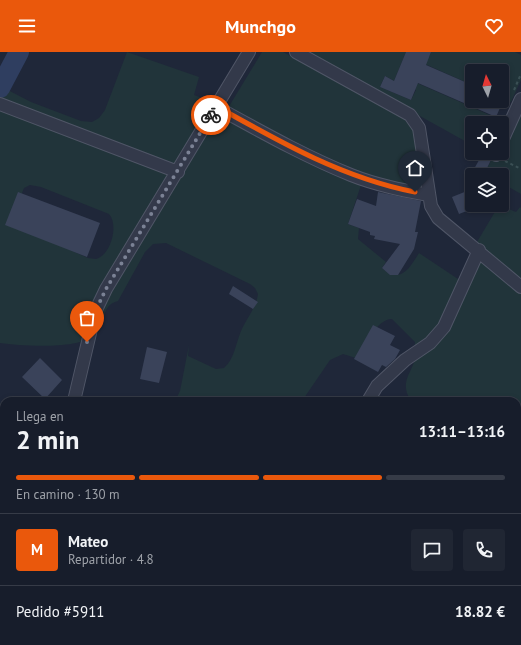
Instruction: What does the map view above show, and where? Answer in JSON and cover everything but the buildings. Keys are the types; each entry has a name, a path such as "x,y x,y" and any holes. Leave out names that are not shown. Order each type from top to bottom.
{"street":[{"path":"75,397 95,312 119,265 178,172 216,106 250,52"},
{"path":"296,52 410,115 415,120 419,128 428,194 431,206 438,218 479,250 521,287"},
{"path":"509,126 521,99"},
{"path":"0,104 178,172"},
{"path":"216,106 292,148 351,175 388,187 428,194"},
{"path":"370,397 377,386 405,360 430,343 444,327 479,250"}],"shaded area":[{"path":"127,52 199,77 194,95 228,108 262,52 283,52 405,116 414,125 423,187 418,188 362,182 348,224 359,228 358,239 386,262 382,268 389,273 399,275 404,272 412,264 419,253 461,281 475,262 477,242 495,212 509,212 509,209 516,212 520,207 521,208 521,397 409,397 406,390 406,385 408,376 416,358 415,342 392,319 381,323 376,328 356,358 343,354 330,360 305,397 177,397 180,391 189,345 188,356 216,369 224,368 230,361 241,331 253,308 258,294 255,288 250,284 166,243 153,244 145,252 118,301 112,303 108,307 98,331 87,340 76,343 49,346 0,343 0,86 31,102 81,121 92,122 99,118 105,110","holes":["30,185 41,187 109,214 112,219 112,239 106,252 96,259 88,258 34,234 17,205 24,188"]},
{"path":"305,52 406,52 394,81 385,76 380,87 411,100 416,90 405,85 408,79 465,104 465,108 474,108 492,116 465,116 465,141"},
{"path":"431,52 515,52 521,55 521,80 511,102 509,101 509,64 465,64 465,82 416,60 429,57"},
{"path":"521,115 521,194 509,187 509,168 487,168 491,160 509,160 509,142"}],"waterway":[{"path":"0,88 19,52"}],"way so far":[{"path":"87,342 95,312 119,265 178,172 211,115"}],"route":[{"path":"211,115 216,106 292,148 351,175 388,187 415,192"}]}
